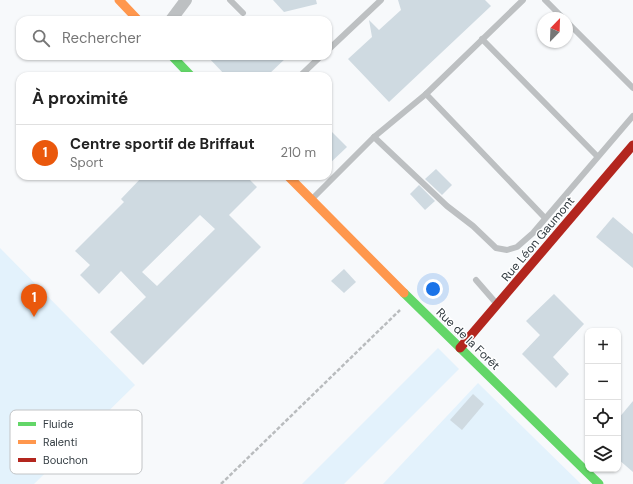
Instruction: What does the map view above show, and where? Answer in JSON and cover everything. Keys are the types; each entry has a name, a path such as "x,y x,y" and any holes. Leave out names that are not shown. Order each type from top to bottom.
{"street":[{"path":"119,0 134,16"},
{"path":"174,16 186,0"},
{"path":"176,60 187,72"},
{"name":"Rue Léon Gaumont","path":"460,348 633,145"},
{"name":"Rue de la Forêt","path":"292,180 411,300 600,484"}],"lane":[{"path":"230,0 243,13"},
{"path":"332,46 381,0"},
{"path":"332,179 374,138 426,94 523,0"},
{"path":"546,0 558,12"},
{"path":"573,28 633,88"},
{"path":"482,39 597,156"},
{"path":"304,72 317,60"},
{"path":"426,94 544,218"},
{"path":"374,138 447,206 473,226 496,248 507,250 517,247 533,233 544,218 633,116"},
{"path":"311,200 331,180"},
{"path":"476,280 498,305"}],"path":[{"path":"221,484 411,300"}],"shaded area":[{"path":"0,248 135,385 109,410 10,410 10,474 44,474 34,484 0,484"},
{"path":"438,348 459,369 344,484 302,484"},
{"path":"478,383 581,484 383,484"}],"building":[{"path":"273,0 316,0 317,4 284,12"},
{"path":"398,0 485,0 491,6 389,102 348,59 372,37 369,20 379,30 401,10"},
{"path":"211,60 284,60 271,72 222,72"},
{"path":"332,132 347,147 332,161"},
{"path":"436,169 452,185 442,195 425,179"},
{"path":"139,180 250,180 257,187 229,215 261,247 143,365 110,332 146,297 121,271 99,294 80,275 90,265 75,251 124,202 121,199","holes":["200,215 215,229 157,286 142,272"]},
{"path":"419,185 435,201 425,210 410,194"},
{"path":"613,217 633,234 633,268 596,237"},
{"path":"344,269 356,282 344,293 331,281"},
{"path":"554,294 584,324 553,357 569,374 556,388 522,354 540,335 526,321"},
{"path":"473,394 484,404 462,430 450,420"},
{"path":"633,401 633,472 621,462 621,415"}],"traffic: fast":[{"path":"176,60 187,72"},
{"path":"404,293 599,484"}],"traffic: slow":[{"path":"119,0 134,16"},
{"path":"292,180 404,293"}],"traffic: jam":[{"path":"460,348 633,145"}],"place":[{"name":"Centre sportif de Briffaut","path":"34,317"}]}
